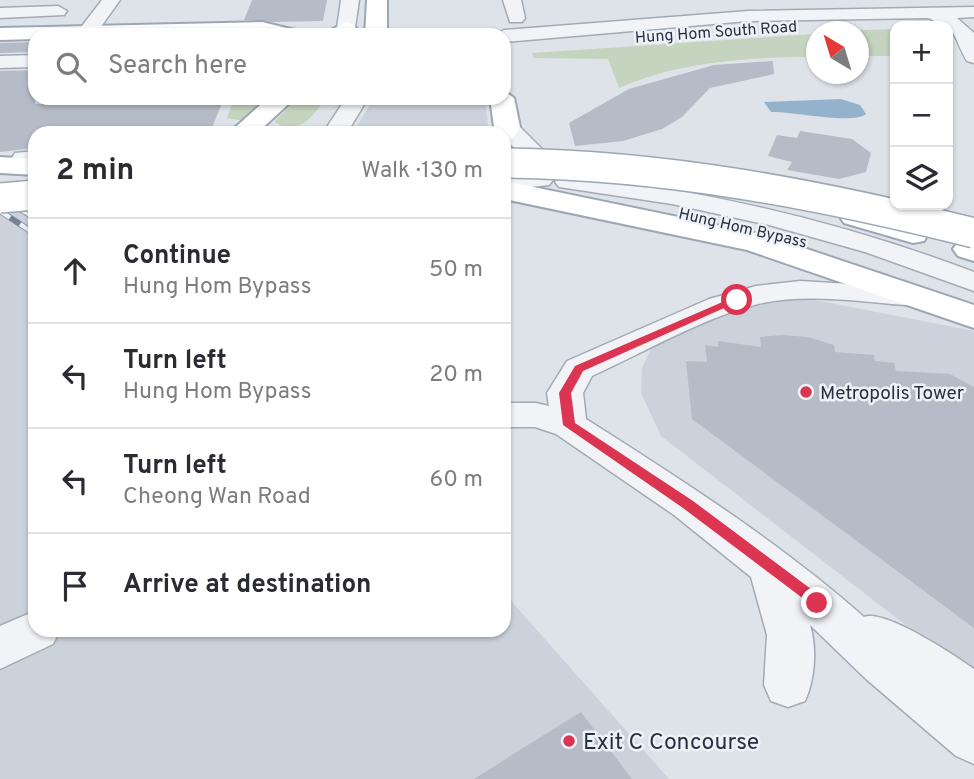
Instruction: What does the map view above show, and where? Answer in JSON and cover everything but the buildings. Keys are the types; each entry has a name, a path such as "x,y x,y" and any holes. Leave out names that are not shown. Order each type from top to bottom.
{"main road":[{"path":"376,28 377,0"},
{"path":"0,34 28,34"},
{"path":"250,126 275,105"},
{"path":"503,105 505,126"},
{"path":"511,166 626,166 702,174 818,195 966,250"},
{"path":"511,191 754,242 926,298 974,317"},
{"name":"Hung Hom Bypass","path":"511,191 621,200 755,227 835,249 974,300"},
{"path":"0,198 28,196"}],"street":[{"path":"90,28 111,0"},
{"path":"344,28 350,0"},
{"path":"0,13 58,11"},
{"path":"607,13 644,12"},
{"name":"Hung Hom South Road","path":"511,45 845,23 933,20 974,12"},
{"name":"Hung Hom South Road","path":"511,35 748,16 974,21"},
{"path":"933,20 974,46"},
{"path":"933,20 974,69"},
{"path":"0,62 28,61"},
{"path":"330,126 338,105"},
{"path":"332,126 351,105"},
{"path":"511,135 534,155"},
{"path":"511,182 540,180"},
{"path":"568,182 661,194 805,226 894,252 966,250"},
{"path":"569,425 565,393 579,369 737,300 756,295 819,289 926,298"},
{"path":"511,415 536,415 569,425 688,504 817,603 883,664 974,739"},
{"path":"770,566 790,635 788,685"},
{"path":"817,603 942,674 974,696"},
{"path":"0,648 28,634"}],"shaded area":[{"path":"370,105 486,105 488,125 488,126 357,126"},
{"path":"0,190 28,206 28,637 511,637 511,601 669,779 0,779"},
{"path":"800,297 974,331 974,678 661,436 641,393 642,368 653,344 727,312"}],"green space":[{"path":"890,29 890,56 869,56 869,30"},
{"path":"806,35 806,57 768,58 691,66 619,88 608,59 534,58 532,53"},
{"path":"232,105 260,105 245,121 227,118"},
{"path":"291,105 320,105 311,117 299,125 284,126 275,121"}],"water":[{"path":"841,99 860,105 866,114 836,118 771,112 764,102"}],"railway":[{"path":"0,197 28,214"},
{"path":"0,211 28,229"}],"place":[{"name":"Metropolis Tower","path":"806,392"},
{"name":"Exit C Concourse","path":"569,741"}],"route":[{"path":"737,300 589,362 579,369 565,393 564,402 569,425 688,504 817,603"}]}
